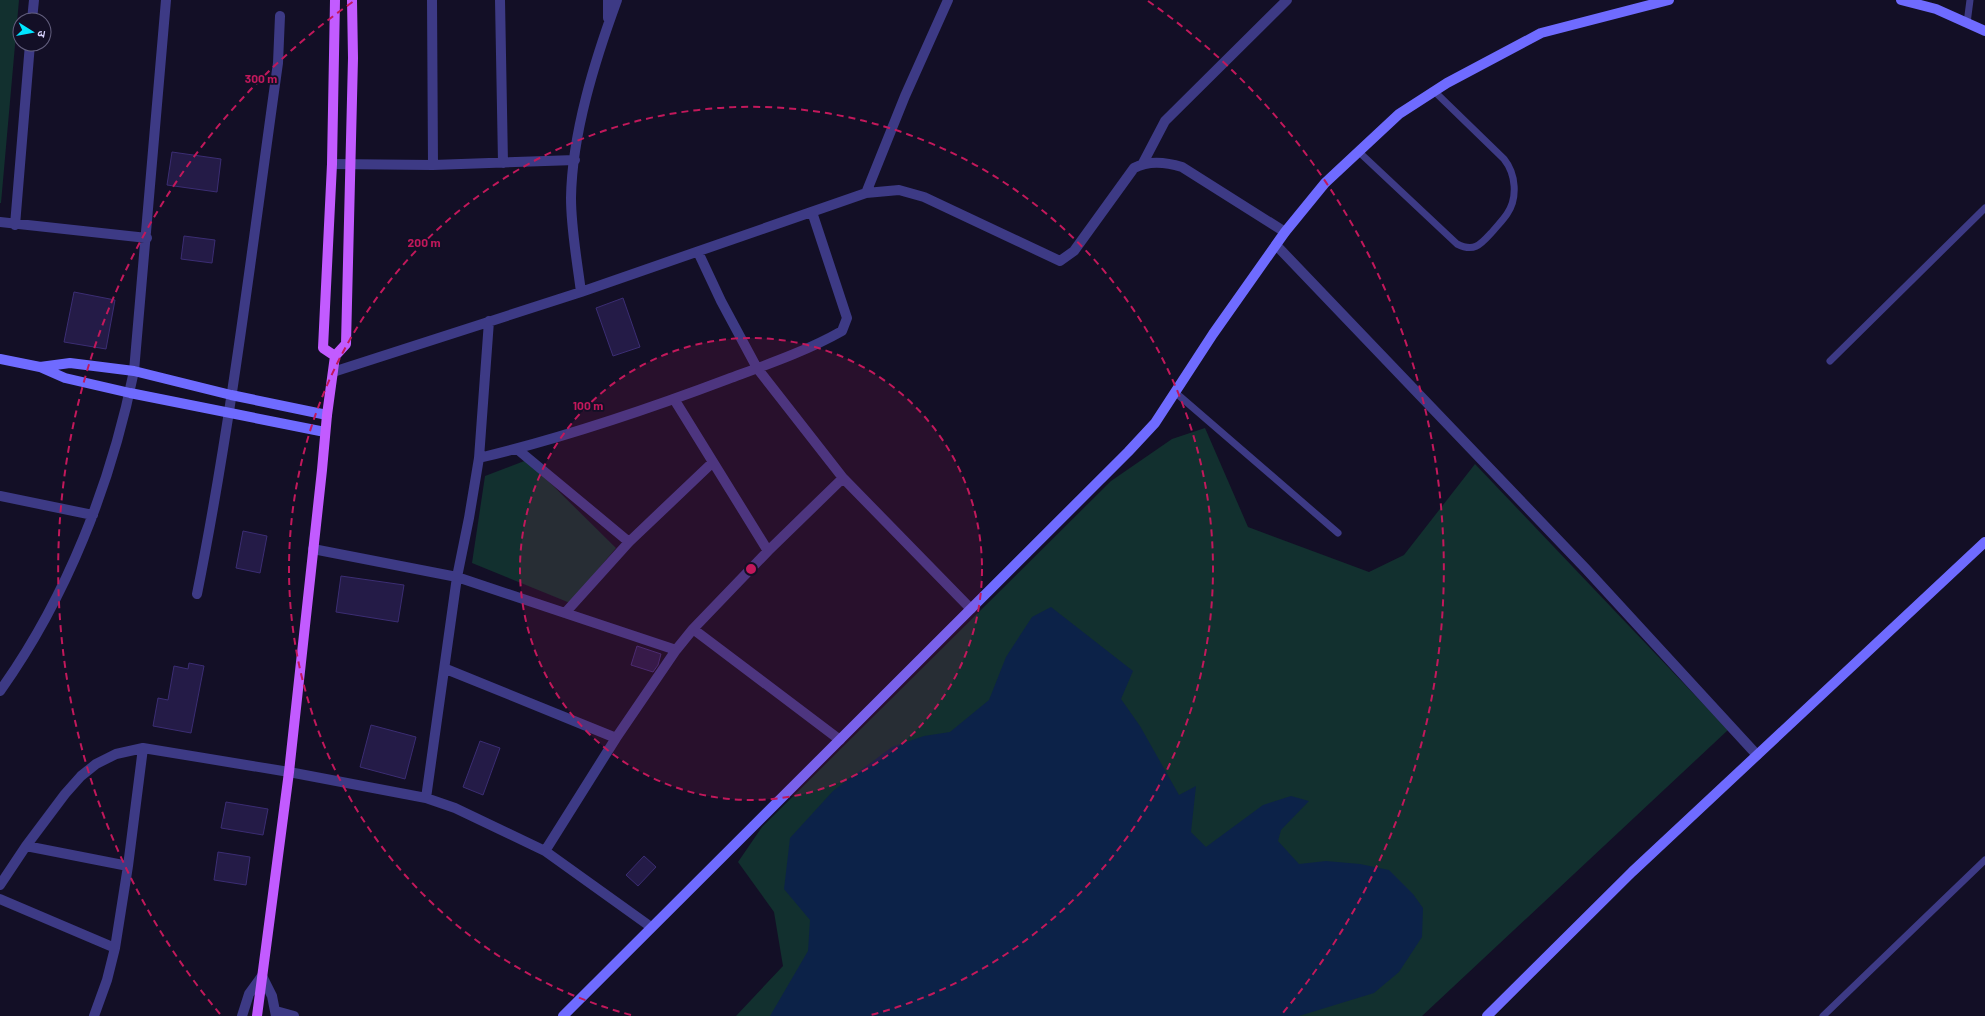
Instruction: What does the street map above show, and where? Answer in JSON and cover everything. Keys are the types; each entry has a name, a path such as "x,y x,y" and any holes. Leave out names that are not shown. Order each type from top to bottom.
{"main road":[{"path":"335,0 332,164 323,348 335,356"},
{"path":"257,1016 289,772 327,415 335,356 346,344 353,58 352,0"}],"street":[{"path":"33,12 34,0"},
{"path":"0,691 20,662 59,593 93,515 130,393 134,371 166,0"},
{"path":"432,0 433,165"},
{"path":"500,0 503,163"},
{"path":"608,0 608,27"},
{"path":"581,292 573,234 571,197 578,128 608,27 618,0"},
{"path":"866,193 905,96 948,0"},
{"path":"1143,163 1165,121 1287,0"},
{"path":"564,1016 651,927 1128,452 1155,423 1176,393 1213,334 1285,232 1325,183 1399,114 1447,82 1541,33 1669,0"},
{"path":"1901,0 1936,9 1985,31"},
{"path":"197,594 211,522 228,412 278,63 280,16"},
{"path":"15,225 29,52"},
{"path":"332,164 433,165 575,160"},
{"path":"333,372 581,292 866,193 900,190 924,197 1060,261 1074,251 1128,174 1134,168 1143,163 1168,163 1182,167 1285,232"},
{"path":"479,458 517,449 674,399 757,368 835,336 842,331 847,318 812,212"},
{"path":"0,222 15,225 146,238"},
{"path":"1276,245 1586,569 1757,755"},
{"path":"698,252 721,301 757,368 843,478 971,609"},
{"path":"426,798 446,669 457,577 479,458 489,321"},
{"path":"0,359 40,367 65,378 130,393 325,432"},
{"path":"40,367 70,363 134,371 230,395 327,415"},
{"path":"674,399 712,463 768,551"},
{"path":"517,449 629,542"},
{"path":"565,613 629,542 712,463"},
{"path":"545,851 616,738 676,650 693,629 768,551 843,478"},
{"path":"0,496 93,515"},
{"path":"1487,1016 1632,872 1985,542"},
{"path":"313,549 457,577 676,650"},
{"path":"693,629 840,740"},
{"path":"446,669 616,738"},
{"path":"94,1016 107,980 115,948 128,866 143,748"},
{"path":"0,884 65,794 96,764 116,754 143,748 289,772 426,798 481,819 545,851 651,927"},
{"path":"26,846 128,866"},
{"path":"0,899 115,948"},
{"path":"262,976 276,1013 294,1016"},
{"path":"242,1016 249,994 262,976"}],"lane":[{"path":"1967,23 1970,0"},
{"path":"1359,152 1457,244 1470,248 1480,245 1507,215 1512,205 1514,175 1504,159 1434,91"},
{"path":"1830,361 1985,208"},
{"path":"1176,393 1338,533"},
{"path":"1823,1016 1985,860"}],"green space":[{"path":"0,0 19,0 18,12 12,12 12,52 14,52 0,203"},
{"path":"1205,428 1248,527 1369,572 1404,555 1475,464 1728,730 1422,1016 736,1016 783,966 774,912 738,862 762,827 1111,481 1172,439"},
{"path":"527,460 616,548 570,603 472,563 485,476"}],"water":[{"path":"1051,607 1133,671 1121,699 1140,726 1179,795 1196,786 1191,832 1206,847 1263,805 1291,796 1309,801 1281,830 1278,841 1299,864 1326,861 1360,864 1389,870 1413,894 1423,908 1422,937 1399,972 1374,993 1299,1016 770,1016 808,951 810,920 784,889 790,838 833,791 892,747 924,736 950,732 989,700 1006,657 1032,617"}],"building":[{"path":"172,152 221,159 217,192 167,185"},
{"path":"184,236 215,240 212,263 181,259"},
{"path":"74,292 115,300 106,349 64,342"},
{"path":"623,298 640,347 613,356 596,308"},
{"path":"243,531 267,536 260,573 236,568"},
{"path":"341,576 404,585 398,622 336,612"},
{"path":"637,646 661,654 658,665 653,672 631,665"},
{"path":"189,663 204,666 191,733 153,726 158,698 168,700 174,666 188,669"},
{"path":"371,725 416,737 405,779 360,767"},
{"path":"480,741 500,748 483,795 463,787"},
{"path":"226,802 268,809 263,835 221,828"},
{"path":"218,852 250,857 246,885 214,880"},
{"path":"644,856 656,867 638,886 626,875"}]}
